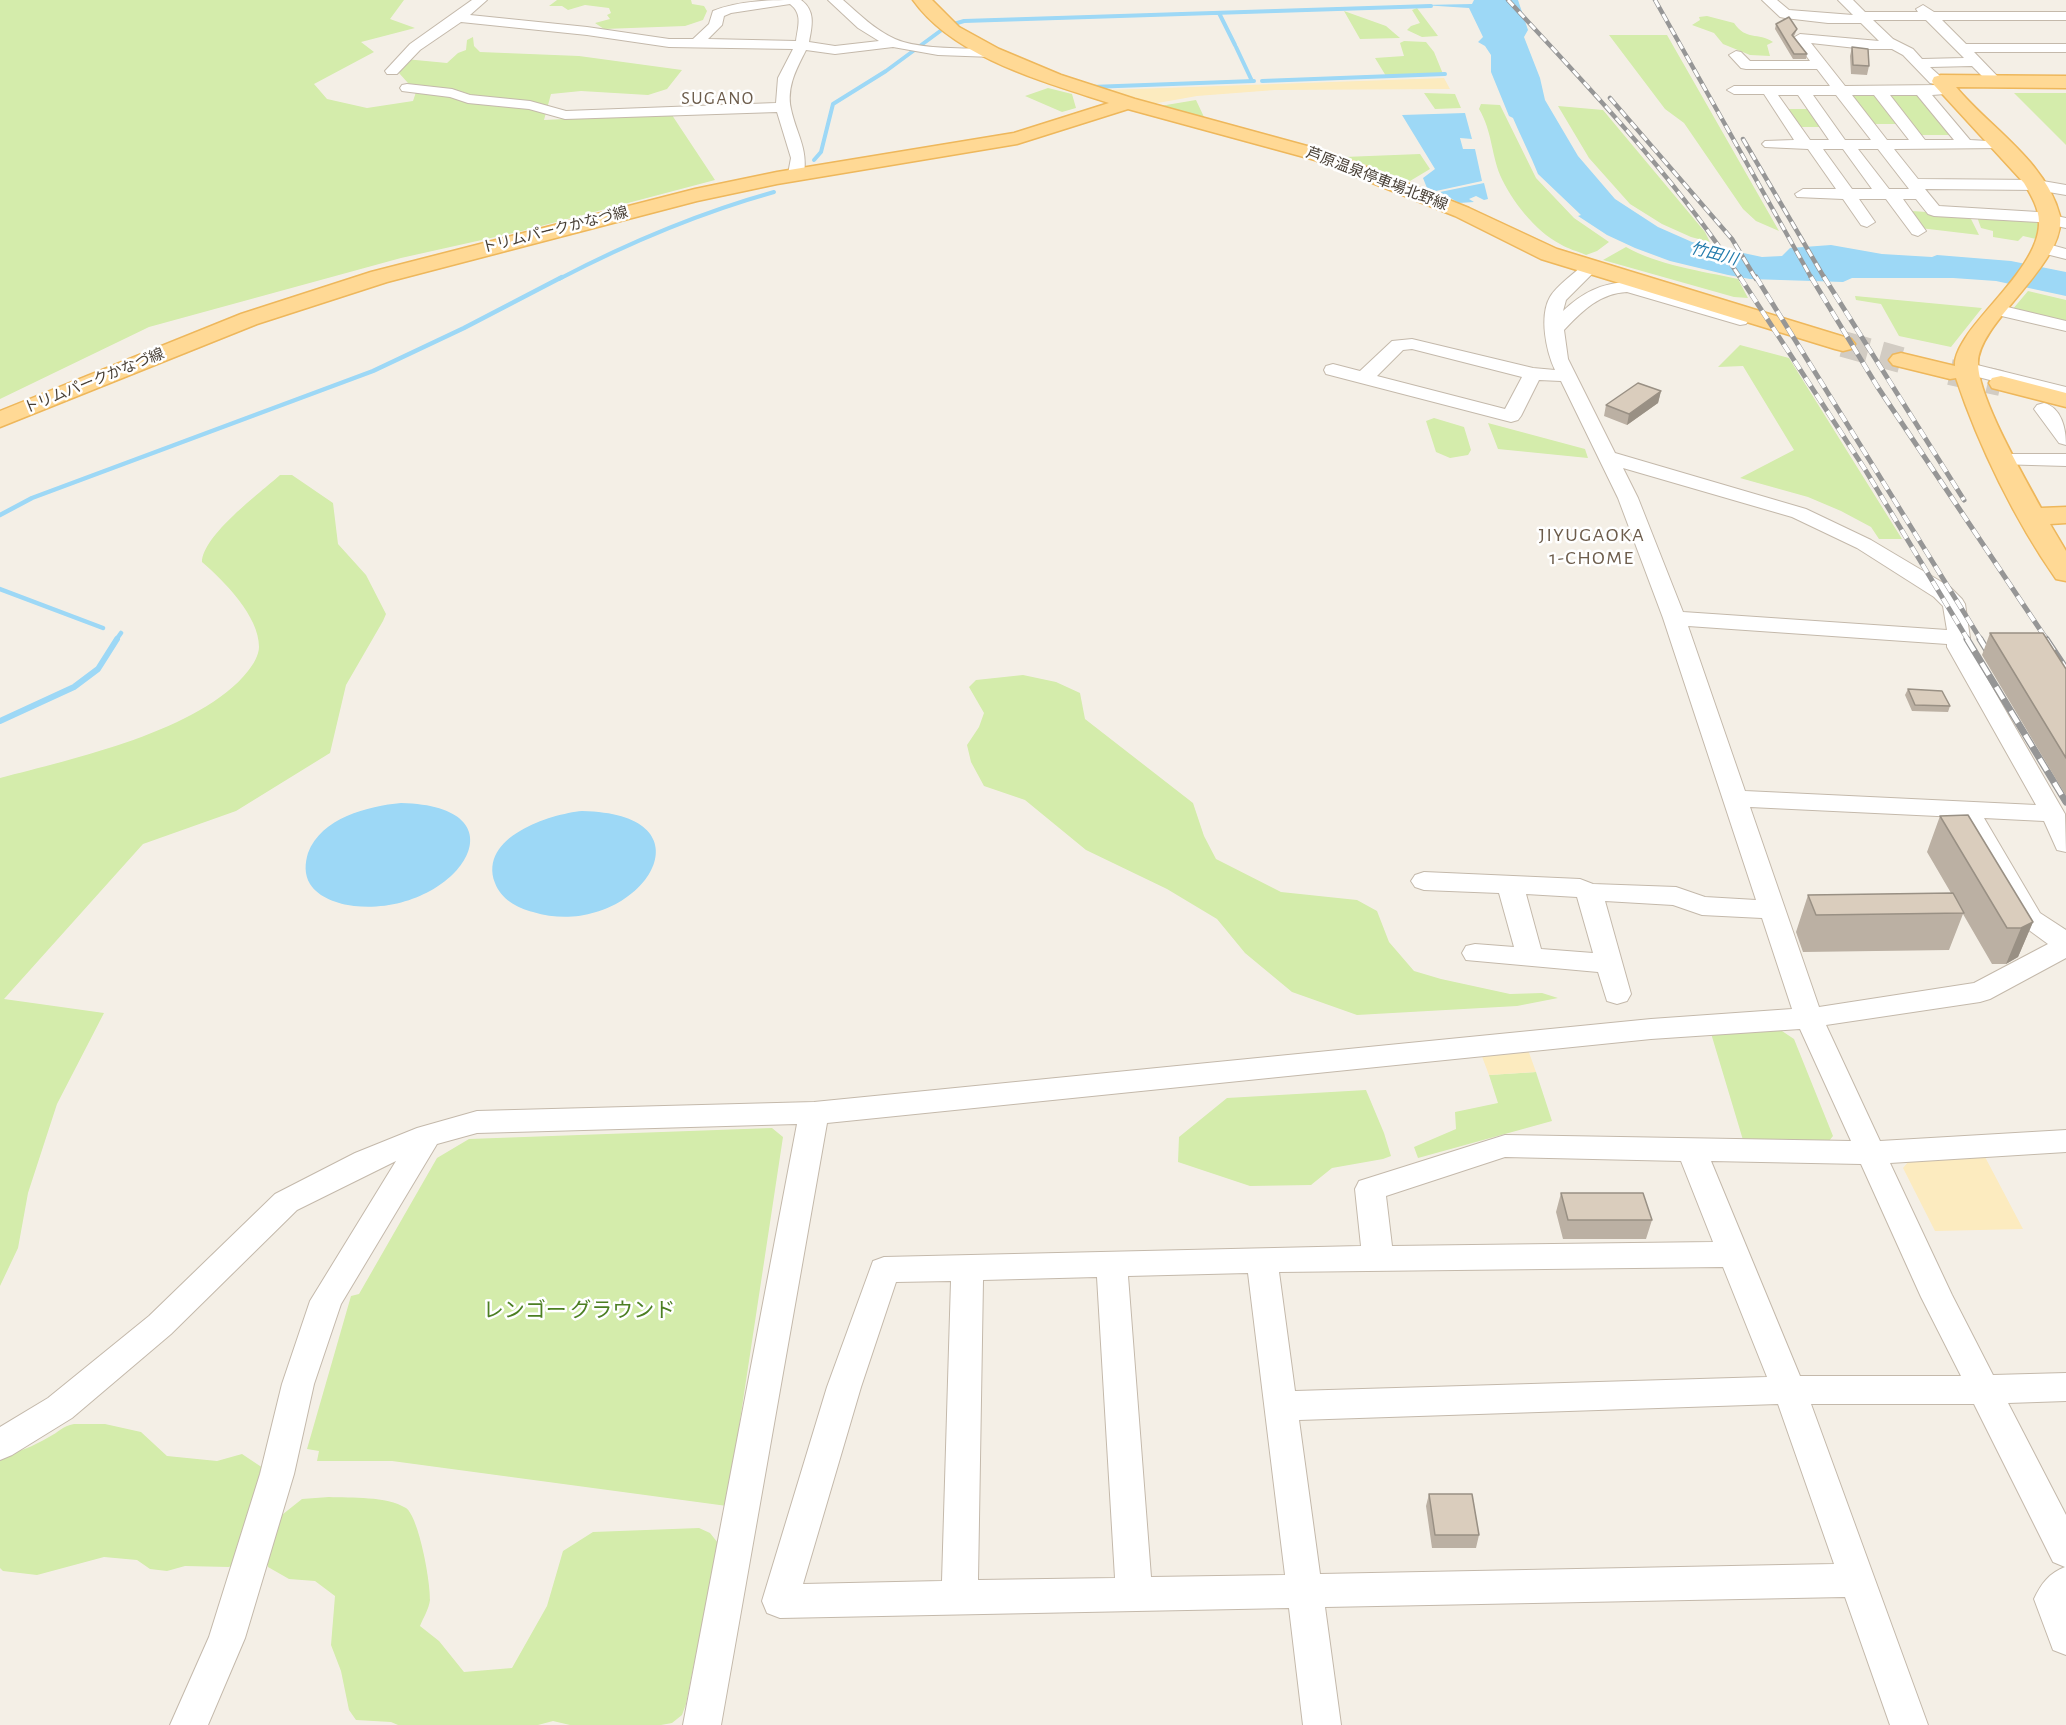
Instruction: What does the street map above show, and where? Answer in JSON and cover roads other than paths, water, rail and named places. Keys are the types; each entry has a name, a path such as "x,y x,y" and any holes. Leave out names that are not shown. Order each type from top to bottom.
{"main road":[{"name":"芦原温泉停車場北野線","path":"922,0 953,31 993,53 1054,79 1128,103 1351,166 1462,212 1549,254 1843,345"},
{"path":"1944,85 1995,81 2066,82"},
{"path":"1944,85 2066,89"},
{"path":"1944,85 2037,185 2058,221 2042,250 1976,339 1958,370"},
{"name":"トリムパークかなづ線","path":"0,420 249,319 379,277 672,201 796,174 987,144 1038,132 1128,103"},
{"path":"1901,360 1958,370"},
{"path":"1958,370 1979,407 2031,517 2065,570"},
{"path":"2001,383 2055,404"},
{"path":"2031,517 2066,515"}],"street":[{"path":"392,70 403,56 422,40 458,18 480,0"},
{"path":"696,44 715,25 718,14 738,8 777,4 788,0"},
{"path":"793,0 802,7 806,17 802,45 785,78 783,107 799,158 796,174"},
{"path":"835,0 863,25 892,43"},
{"path":"1769,0 1785,14 1791,36 1840,43 1893,45"},
{"path":"1806,0 1812,16"},
{"path":"1845,0 1893,45 1908,52 1935,80 1944,85"},
{"path":"1913,0 1995,81"},
{"path":"1977,0 1993,16"},
{"path":"711,2 738,8"},
{"path":"1785,14 1828,19 1929,15 2066,16"},
{"path":"458,18 587,31 669,44 802,45 835,50 892,43 938,51 993,53"},
{"path":"1828,19 1840,43"},
{"path":"1800,38 1934,211"},
{"path":"1962,48 2066,48"},
{"path":"1736,55 1746,65 1819,65"},
{"path":"1919,63 1977,62"},
{"path":"1734,90 1921,91 1944,85"},
{"path":"407,88 452,93 468,99 530,105 565,116 783,107"},
{"path":"1767,90 1867,222"},
{"path":"1802,90 1843,144 1903,210 1918,231"},
{"path":"1878,90 1921,145"},
{"path":"1921,91 1966,145"},
{"path":"1770,144 2000,145"},
{"path":"1803,194 1888,194 1917,189 2037,185 2066,190"},
{"path":"1903,210 2058,221"},
{"path":"2042,250 2066,254"},
{"path":"1590,268 1558,298 1553,314 1559,359 1628,498 1674,618 1809,1018 1937,1297 2066,1551"},
{"path":"1554,330 1578,305 1606,288 1617,286 1751,323"},
{"path":"2001,307 2066,326"},
{"path":"1365,377 1398,345 1412,345 1533,374 1568,376"},
{"path":"1333,370 1511,416 1533,374"},
{"path":"1958,370 2045,386 2066,393"},
{"path":"2055,404 2066,439"},
{"path":"1608,457 1799,513 1864,544 1942,592 1954,604 1959,638 1958,647 2053,814 2066,844"},
{"path":"2004,460 2066,460"},
{"path":"1674,618 1959,638"},
{"path":"1734,798 2053,814"},
{"path":"0,1445 60,1408 160,1325 286,1202 366,1161 427,1136 477,1122 813,1113 1639,1030 1809,1018 1980,992 2066,944 2031,919 1967,811"},
{"path":"1424,881 1580,888 1589,892 1676,896 1702,906 1773,910"},
{"path":"1510,885 1530,957"},
{"path":"1589,892 1617,994"},
{"path":"1475,953 1609,964"},
{"path":"702,1725 813,1113"},
{"path":"189,1725 227,1638 277,1474 298,1384 326,1301 427,1136"},
{"path":"1378,1259 1370,1188 1506,1146 1871,1153 2066,1141"},
{"path":"1692,1151 1789,1390 1909,1725"},
{"path":"1734,1254 1262,1260 884,1270 844,1387 780,1601 1857,1580"},
{"path":"1262,1260 1322,1725"},
{"path":"1112,1265 1134,1594"},
{"path":"960,1597 967,1269"},
{"path":"1282,1406 1789,1390 2066,1387"},
{"path":"2066,1583 2052,1599 2066,1638"}],"water":[{"name":"竹田川","path":"1474,0 1518,0 1528,30 1524,37 1540,78 1545,100 1578,156 1615,199 1658,227 1692,242 1762,257 1782,256 1790,248 1831,245 1882,254 1932,257 1937,255 2011,261 2066,272 2066,296 1996,281 1953,278 1852,278 1843,282 1750,279 1670,261 1607,235 1578,216 1581,215 1538,174 1513,118 1509,116 1491,72 1491,55 1485,46 1478,42 1483,37 1469,8 1422,5 1472,4"},
{"path":"1465,113 1472,139 1460,138 1463,149 1475,149 1482,181 1436,191 1427,188 1423,178 1435,169 1402,115"},
{"path":"1484,183 1488,199 1484,200 1476,196 1469,199 1474,202 1459,203 1440,192"},
{"path":"401,803 441,809 463,822 470,840 464,860 448,879 422,895 390,905 348,905 329,900 318,893 310,884 307,876 306,861 314,841 323,831 334,823 360,811"},
{"path":"582,811 625,817 649,832 656,852 649,874 631,894 603,910 570,917 533,912 505,898 495,883 493,867 497,853 507,841 536,823"}],"waterway":[{"path":"814,160 821,152 833,104 886,71 947,26 964,21 1431,6"},
{"path":"1219,13 1235,45"},
{"path":"1236,47 1252,81"},
{"path":"1262,81 1445,74"},
{"path":"1091,87 1254,81"},
{"path":"559,279 664,230 718,209 774,192"},
{"path":"0,515 32,498 373,371 464,328 562,277"},
{"path":"0,589 103,628"},
{"path":"116,640 121,633"},
{"path":"0,721 74,687 98,669 117,639"}],"tunnel":[{"path":"1843,344 1901,360"},
{"path":"1950,372 2001,383"}],"railway":[{"path":"1508,0 1660,169 1741,279"},
{"path":"1655,0 1812,279"},
{"path":"1610,98 1732,239 1756,279"},
{"path":"1743,139 1825,279"},
{"path":"1740,277 1866,471 1968,640"},
{"path":"1756,277 1981,640"},
{"path":"1811,277 1877,386 2047,640"},
{"path":"1824,277 1964,500"},
{"path":"1967,639 2066,802"},
{"path":"1980,639 1993,660"},
{"path":"2046,639 2066,669"}],"district":[{"name":"SUGANO","path":"718,99"},
{"name":"JIYUGAOKA 1-CHOME","path":"1592,546"}],"park label":[{"name":"レンゴー グラウンド","path":"579,1311"}]}
